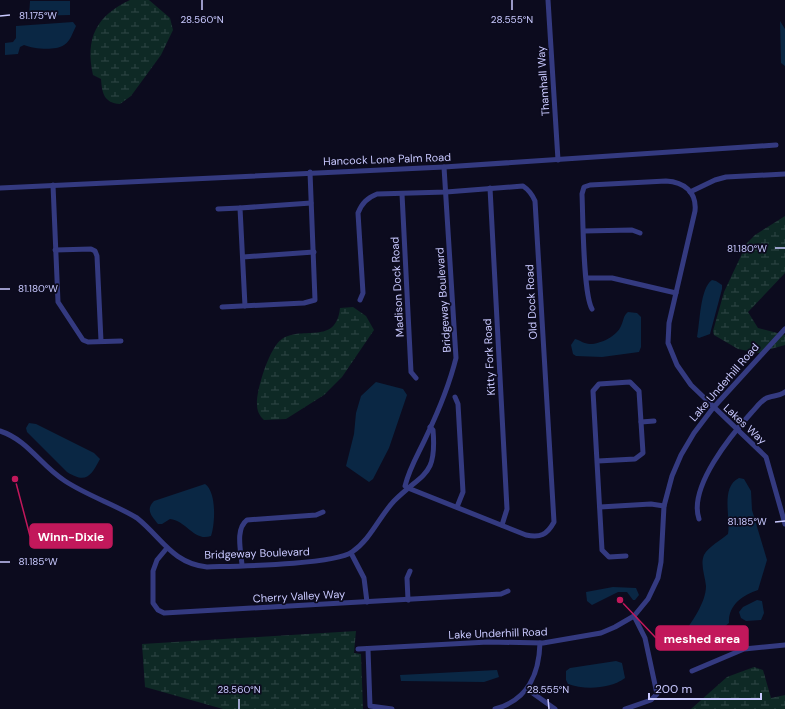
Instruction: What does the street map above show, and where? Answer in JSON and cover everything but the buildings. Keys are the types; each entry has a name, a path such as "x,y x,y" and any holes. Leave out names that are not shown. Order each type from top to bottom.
{"street":[{"name":"Thamhall Way","path":"548,0 558,160"},
{"name":"Hancock Lone Palm Road","path":"0,188 310,172 444,167 776,145"},
{"name":"Bridgeway Boulevard","path":"408,488 405,486 412,465 452,375 456,358 444,167"},
{"path":"222,307 313,302 316,296 310,172"},
{"path":"592,309 589,304 587,278 582,194 584,187 590,185 666,181 680,183 690,192 715,180 726,177 785,174"},
{"path":"53,185 58,302 83,340 88,342 121,341"},
{"name":"Old Dock Road","path":"360,300 363,293 358,213 368,198 377,194 446,192 522,186 529,189 535,201 554,522 550,530 543,536 536,537 526,535 457,506 408,488"},
{"name":"Kitty Fork Road","path":"490,188 507,509 502,524"},
{"name":"Lakes Way","path":"690,192 696,204 695,211 669,324 668,343 677,365 691,385 713,408 766,457 785,524"},
{"name":"Madison Dock Road","path":"402,194 411,372 416,378"},
{"path":"218,209 311,203"},
{"path":"240,208 246,306"},
{"path":"584,231 632,230 640,233"},
{"path":"55,250 91,249 95,251 97,256 101,342"},
{"path":"243,257 314,252"},
{"path":"587,278 612,278 676,293"},
{"name":"Lake Underhill Road","path":"358,650 488,642 540,643 602,633 634,616 651,594 659,573 664,506 672,476 680,455 713,408 785,329"},
{"path":"598,461 635,459 643,453 639,391 630,382 599,384 593,391 603,552 611,557 626,556"},
{"path":"699,519 696,513 697,504 707,475 720,450 766,398 782,395 785,392"},
{"path":"455,397 458,404 463,492 457,506"},
{"path":"641,422 654,421"},
{"name":"Bridgeway Boulevard","path":"0,431 18,439 28,446 51,471 65,481 137,518 147,526 167,548 183,560 200,566 324,560 351,553 366,540 393,503 408,488 423,478 431,466 434,456 434,445 433,430 430,427"},
{"path":"600,507 651,504 664,506"},
{"path":"242,565 240,531 244,522 247,520 316,515 323,512"},
{"name":"Cherry Valley Way","path":"167,548 157,560 153,570 153,603 158,610 164,613 408,600 501,594 508,591"},
{"path":"351,553 364,578 367,602"},
{"path":"408,600 407,578 410,571"},
{"path":"625,709 651,700 657,694 645,638 634,616"},
{"path":"495,709 512,702 527,689 536,674 540,659 540,643"},
{"path":"692,671 744,649 785,645"},
{"path":"368,649 370,706 392,709"},
{"path":"527,689 555,709"}],"green space":[{"path":"130,0 149,0 170,18 173,30 161,55 131,96 120,104 110,102 107,99 103,93 101,79 93,75 91,62 92,39 101,21 118,6"},
{"path":"785,216 785,273 748,312 758,328 785,335 785,345 767,350 764,354 738,349 714,335 713,331 724,292 747,243 755,235"},
{"path":"353,307 366,316 374,330 342,377 324,395 286,419 264,420 258,411 257,397 261,379 277,343 290,335 325,331 332,327 337,320 340,308"},
{"path":"356,631 354,653 361,654 363,709 223,709 145,687 142,644"},
{"path":"754,667 763,670 771,698 785,695 785,709 691,709 727,677"}],"water":[{"path":"30,1 70,1 70,15 29,16"},
{"path":"780,21 785,29 785,66 781,63"},
{"path":"73,22 76,26 70,39 66,44 60,47 44,49 24,45 20,47 18,54 5,55 5,43 13,42 16,38 16,26"},
{"path":"712,280 722,285 722,289 710,334 699,338 697,337 701,306 705,290"},
{"path":"628,312 637,313 641,317 641,347 639,352 602,357 576,356 573,354 571,345 575,339 594,344 608,339 619,330 624,317"},
{"path":"376,382 403,389 407,395 389,448 373,479 369,482 346,466 354,434 356,413 361,396"},
{"path":"29,423 36,424 94,453 100,459 91,474 83,478 74,476 67,472 27,432 26,428"},
{"path":"739,478 744,479 751,491 752,510 767,560 758,590 742,598 734,606 729,617 729,623 724,627 713,633 695,639 683,639 682,636 690,625 704,599 706,586 703,566 704,555 712,546 728,534 728,495 733,482"},
{"path":"205,484 212,494 214,509 211,536 205,537 195,534 181,523 170,519 162,524 158,524 150,513 151,504 154,501"},
{"path":"613,587 636,588 639,595 635,600 633,600 627,592 618,592 592,605 587,601 586,592"},
{"path":"757,600 762,601 764,613 761,620 746,621 741,618 739,612 743,607"},
{"path":"616,661 622,663 625,678 619,682 589,688 568,684 566,680 566,671 570,668"},
{"path":"497,670 499,677 484,682 401,681 400,675"}],"place":[{"name":"Winn-Dixie","path":"15,479"},
{"name":"meshed area","path":"620,600"}]}
